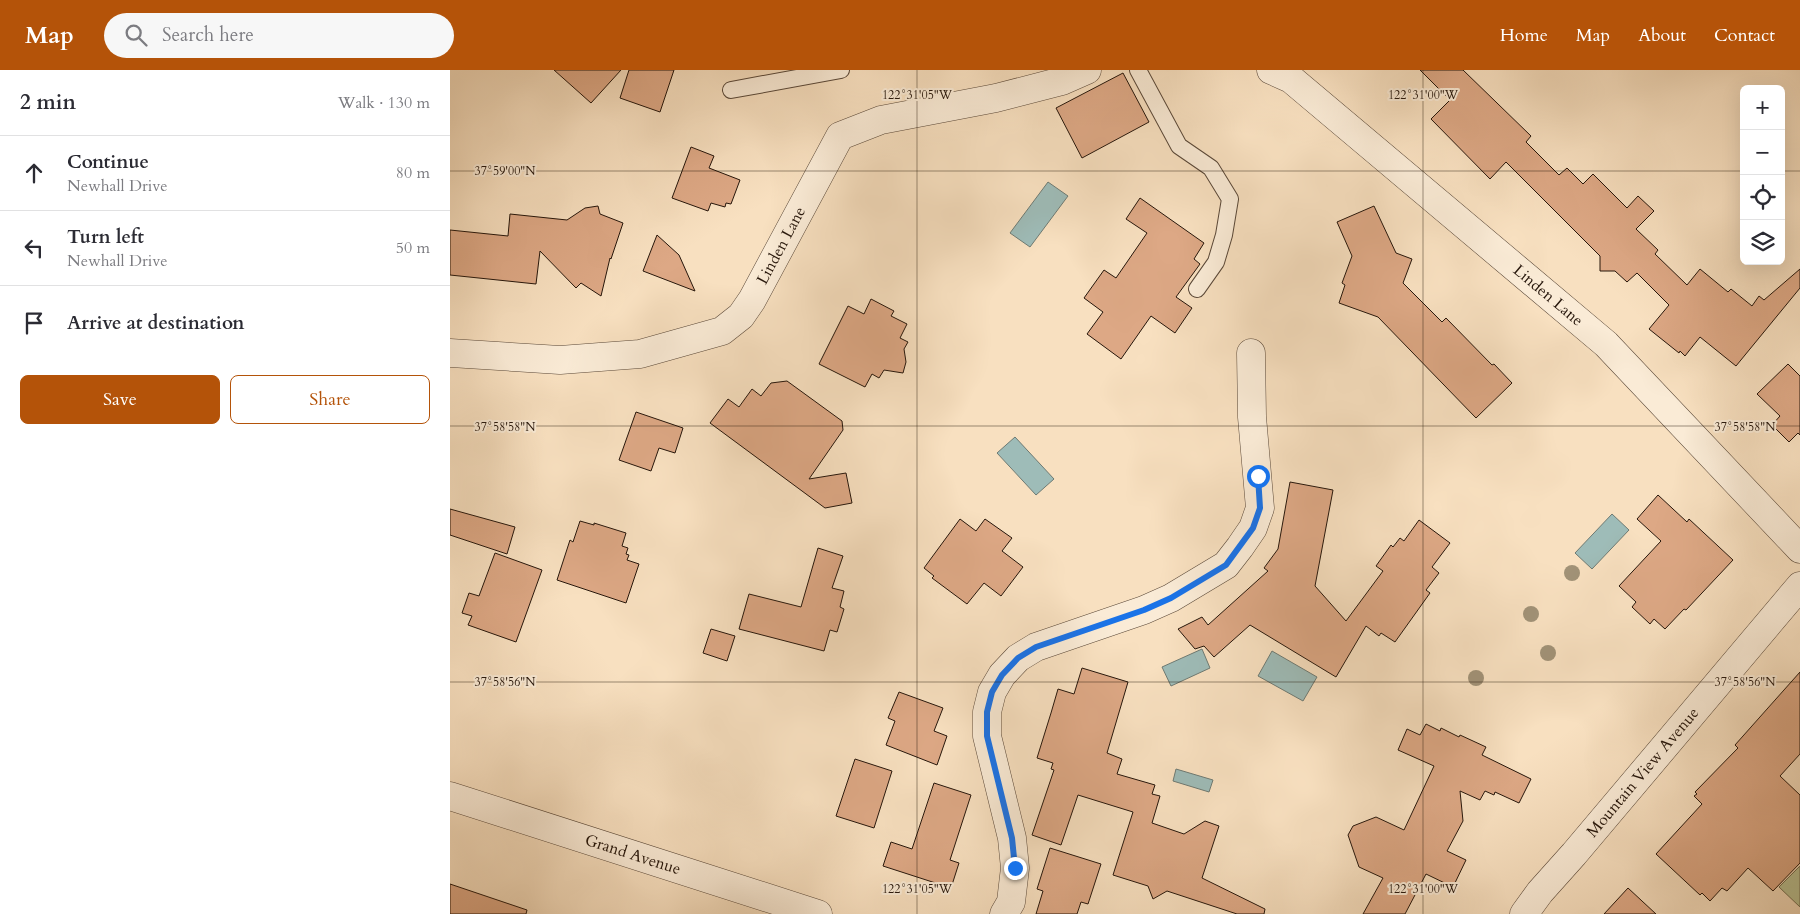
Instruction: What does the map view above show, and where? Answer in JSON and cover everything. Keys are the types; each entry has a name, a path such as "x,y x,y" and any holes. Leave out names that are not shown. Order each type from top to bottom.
{"street":[{"name":"Linden Lane","path":"450,353 560,360 640,354 722,332 741,316 752,300 840,136 881,120 996,98 1062,81 1087,70"},
{"name":"Linden Lane","path":"1271,70 1291,79 1606,344 1800,549"},
{"path":"1004,914 1011,902 1015,868 1012,838 987,736 987,712 992,692 1002,675 1018,658 1030,650 1144,610 1171,598 1226,565 1240,547 1253,528 1260,508 1252,417 1251,353"},
{"name":"Mountain View Avenue","path":"1524,914 1540,892 1800,586"},
{"name":"Grand Avenue","path":"450,796 818,914"}],"lane":[{"path":"732,90 841,70"},
{"path":"1138,70 1179,146 1211,168 1230,199 1224,235 1216,262 1197,289"}],"green space":[{"path":"1800,866 1800,907 1779,887"}],"water":[{"path":"1048,182 1068,196 1030,247 1010,233"},
{"path":"1015,437 1054,479 1036,495 997,453"},
{"path":"1612,514 1629,530 1592,569 1575,553"},
{"path":"1202,649 1210,668 1171,686 1162,667"},
{"path":"1272,651 1317,677 1303,701 1258,676"},
{"path":"1176,769 1213,780 1209,792 1173,781"}],"building":[{"path":"554,70 621,70 591,103"},
{"path":"629,70 674,70 660,112 620,98"},
{"path":"1420,70 1463,70 1531,136 1526,142 1559,175 1567,168 1583,184 1593,174 1627,208 1638,196 1654,211 1636,229 1658,250 1655,254 1687,285 1700,269 1728,292 1731,289 1752,306 1759,296 1764,300 1800,269 1800,288 1736,366 1700,337 1685,356 1680,351 1679,353 1649,329 1669,305 1637,273 1627,282 1615,271 1600,271 1600,256 1506,162 1490,179 1431,119 1450,100"},
{"path":"1123,73 1149,122 1082,158 1056,108"},
{"path":"691,147 714,156 709,168 740,180 731,204 726,203 725,207 711,203 708,211 672,198"},
{"path":"1140,198 1204,243 1194,259 1200,264 1176,297 1192,308 1175,333 1151,316 1121,359 1087,334 1103,312 1084,298 1104,270 1116,278 1147,233 1126,219"},
{"path":"598,206 600,214 623,223 610,258 601,296 581,283 576,288 540,251 536,284 450,275 450,230 508,236 510,214 567,220 585,208"},
{"path":"1374,206 1396,253 1412,259 1403,283 1442,322 1446,318 1512,383 1476,418 1378,317 1339,303 1345,285 1342,283 1352,256 1337,222"},
{"path":"657,235 679,255 695,291 643,271"},
{"path":"871,299 894,311 891,316 907,324 900,338 908,342 904,349 906,362 903,373 884,370 879,378 872,374 865,387 819,364 848,306 864,314"},
{"path":"1788,364 1800,376 1800,435 1798,433 1789,442 1772,425 1780,416 1757,394"},
{"path":"787,381 842,421 843,430 809,479 846,473 852,503 825,508 710,423 728,399 739,407 752,389 761,396 771,383"},
{"path":"636,412 683,428 675,453 659,448 651,471 619,460"},
{"path":"1290,482 1333,490 1315,586 1346,621 1383,571 1376,566 1391,545 1393,547 1400,538 1404,541 1419,520 1450,543 1432,567 1439,573 1426,590 1430,593 1395,642 1381,633 1379,636 1366,626 1336,677 1250,625 1214,657 1204,646 1195,649 1178,629 1202,617 1208,625 1268,571 1264,568 1278,549"},
{"path":"1658,495 1687,522 1689,519 1733,560 1686,610 1684,609 1665,629 1654,619 1650,624 1632,607 1636,602 1619,586 1661,541 1637,519"},
{"path":"450,509 515,527 507,554 450,535"},
{"path":"960,519 976,531 985,519 1012,538 1002,551 1023,567 1001,596 984,583 967,604 932,578 934,576 924,568"},
{"path":"580,521 594,525 594,523 626,533 622,546 628,548 626,554 629,555 627,560 639,564 626,603 557,580 570,540 573,542"},
{"path":"818,548 843,556 832,588 844,591 840,607 844,609 837,632 830,630 824,651 739,629 749,594 801,607"},
{"path":"495,553 542,570 516,642 468,625 472,616 462,613 469,593 479,596"},
{"path":"711,629 735,636 727,661 703,653"},
{"path":"1082,668 1128,682 1107,753 1122,759 1117,774 1155,785 1152,794 1160,796 1152,823 1184,834 1205,821 1219,826 1202,878 1265,909 1264,914 1237,914 1167,891 1153,899 1148,886 1113,875 1133,812 1078,795 1061,845 1032,835 1054,770 1051,769 1053,763 1037,758 1058,689 1074,694"},
{"path":"1800,672 1800,754 1780,776 1800,795 1800,863 1773,891 1748,868 1727,891 1722,888 1710,901 1702,893 1700,895 1656,854 1702,804 1694,796 1697,794 1695,792 1738,748 1735,745"},
{"path":"899,692 943,708 934,731 947,736 937,765 886,745 895,721 888,718"},
{"path":"1426,724 1440,731 1441,728 1459,737 1460,735 1486,747 1482,755 1531,779 1519,803 1495,792 1494,795 1485,791 1480,800 1460,791 1463,821 1447,851 1466,860 1453,887 1426,874 1405,914 1363,914 1383,878 1359,867 1348,835 1353,826 1376,817 1404,830 1434,766 1398,750 1407,729 1420,735"},
{"path":"855,759 892,771 874,828 836,816"},
{"path":"934,783 971,795 950,860 959,863 951,888 883,866 891,842 912,849"},
{"path":"1050,848 1101,864 1088,904 1081,902 1077,914 1036,914 1043,891 1037,889"},
{"path":"450,884 527,910 526,914 450,914"},
{"path":"1628,888 1656,914 1604,914"}],"route":[{"path":"1015,868 1012,838 987,736 987,712 992,692 1002,675 1018,658 1036,647 1144,610 1171,598 1226,565 1253,528 1260,508 1258,476"}]}
